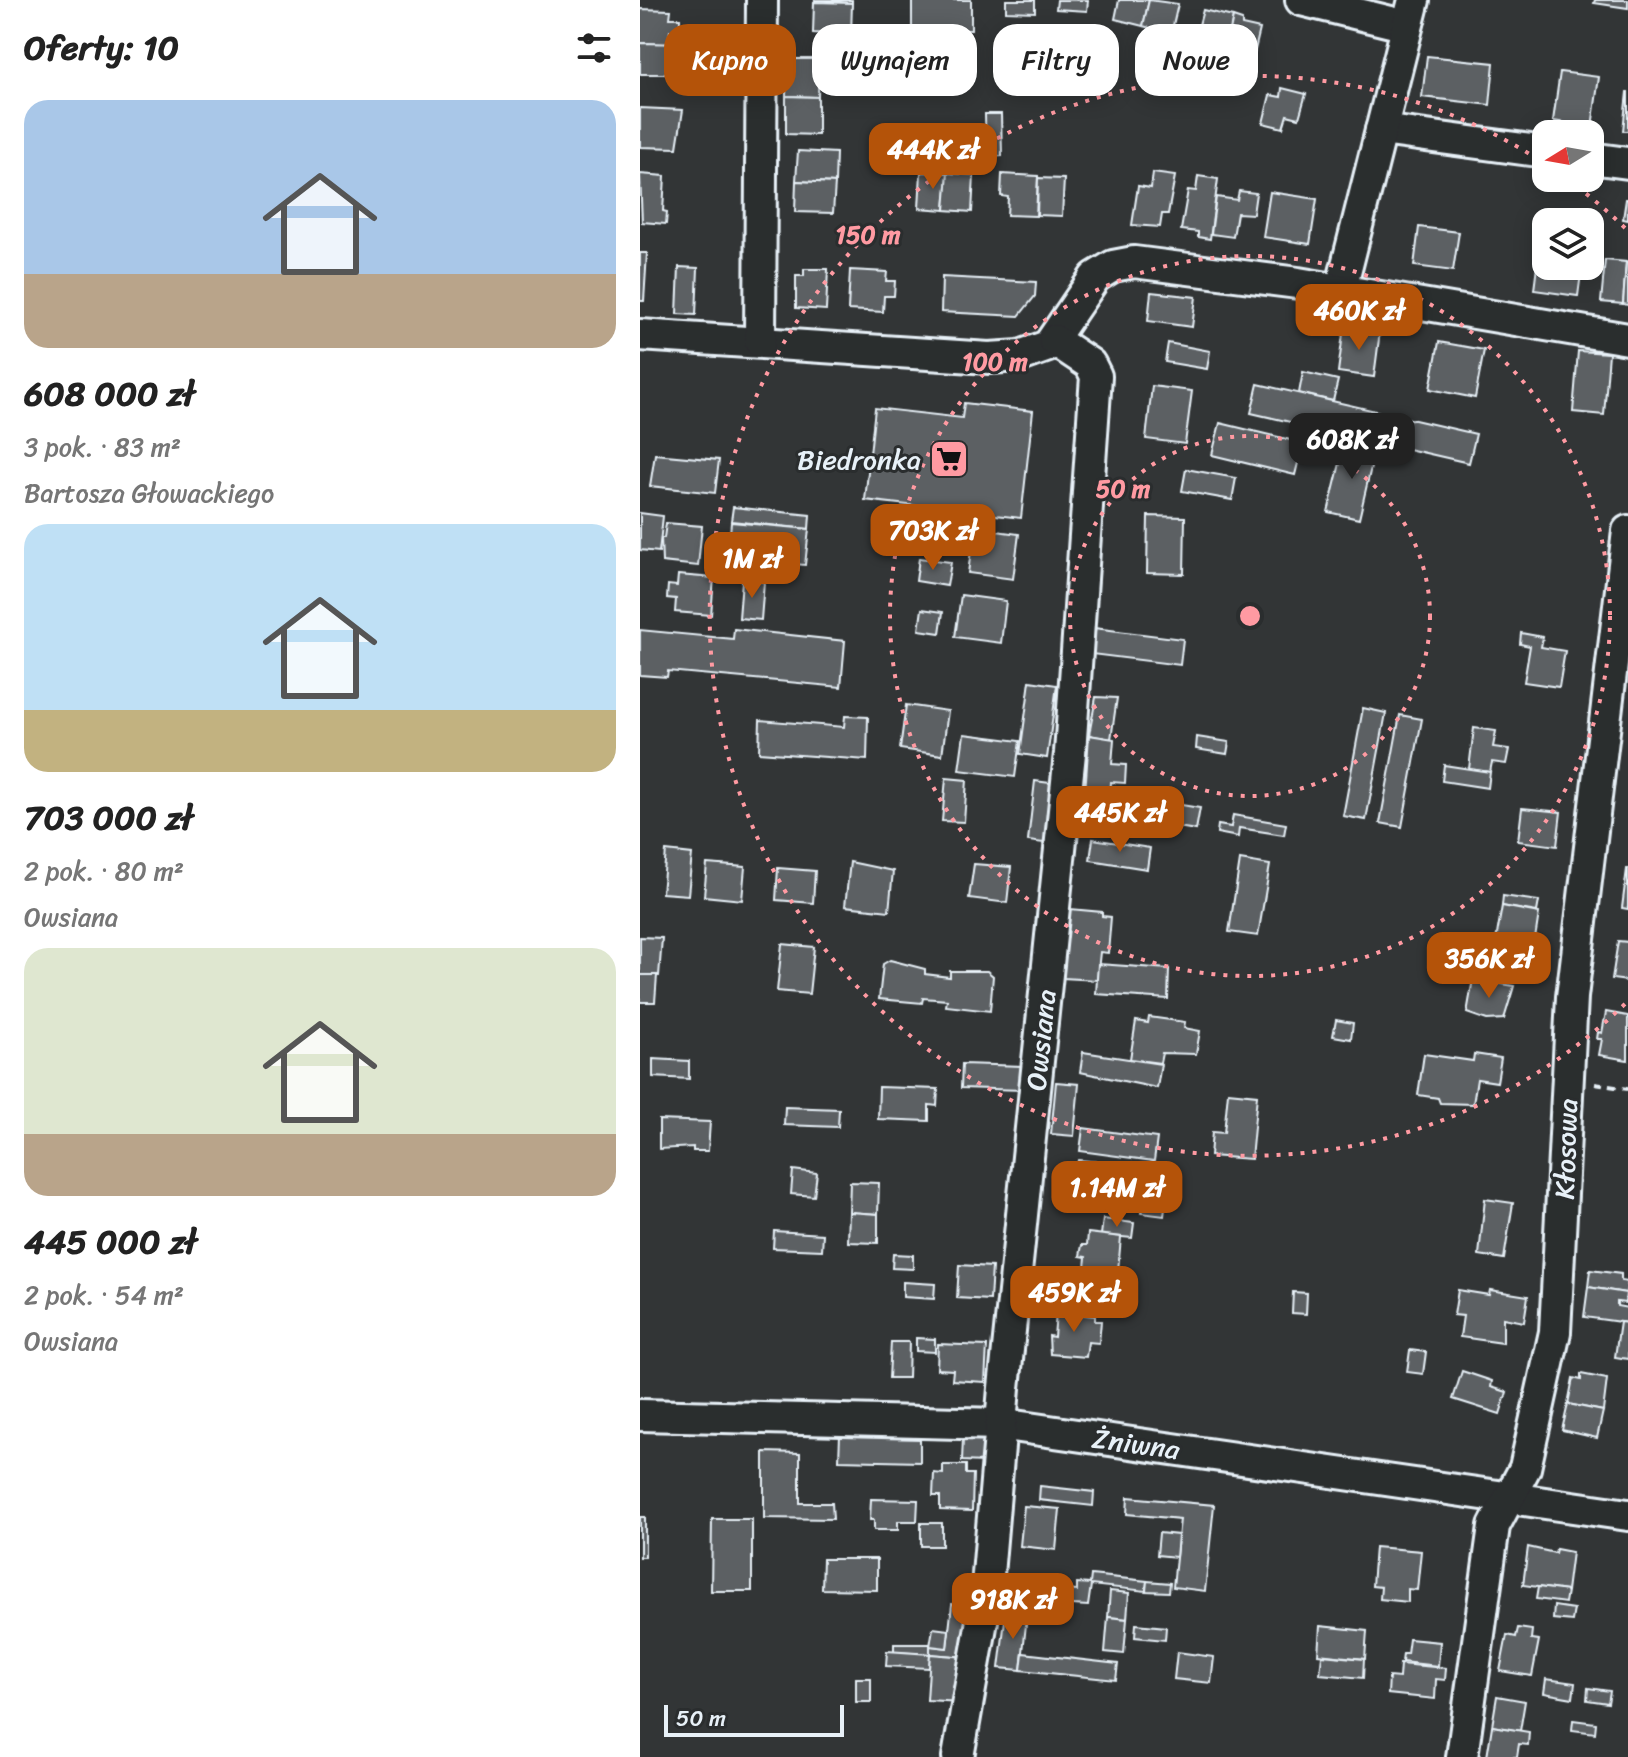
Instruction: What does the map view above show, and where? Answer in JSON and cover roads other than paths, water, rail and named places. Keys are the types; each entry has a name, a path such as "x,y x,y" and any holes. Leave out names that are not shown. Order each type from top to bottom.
{"street":[{"path":"760,342 762,0"},
{"path":"1301,0 1410,13 1340,293"},
{"path":"1381,130 1532,150"},
{"path":"1604,160 1628,163"},
{"path":"640,335 1005,358 1036,353 1054,340 1095,277 1113,266 1134,262 1298,283 1340,293 1628,339"},
{"name":"Owsiana","path":"958,1757 986,1598 1000,1424 1070,753 1096,376 1090,364 1054,340"},
{"name":"Kłosowa","path":"1462,1757 1494,1526 1525,1468 1555,1332 1575,969 1628,531"},
{"name":"Żniwna","path":"640,1415 1000,1424 1628,1515"}],"place":[{"name":"Biedronka","path":"949,459"}]}
